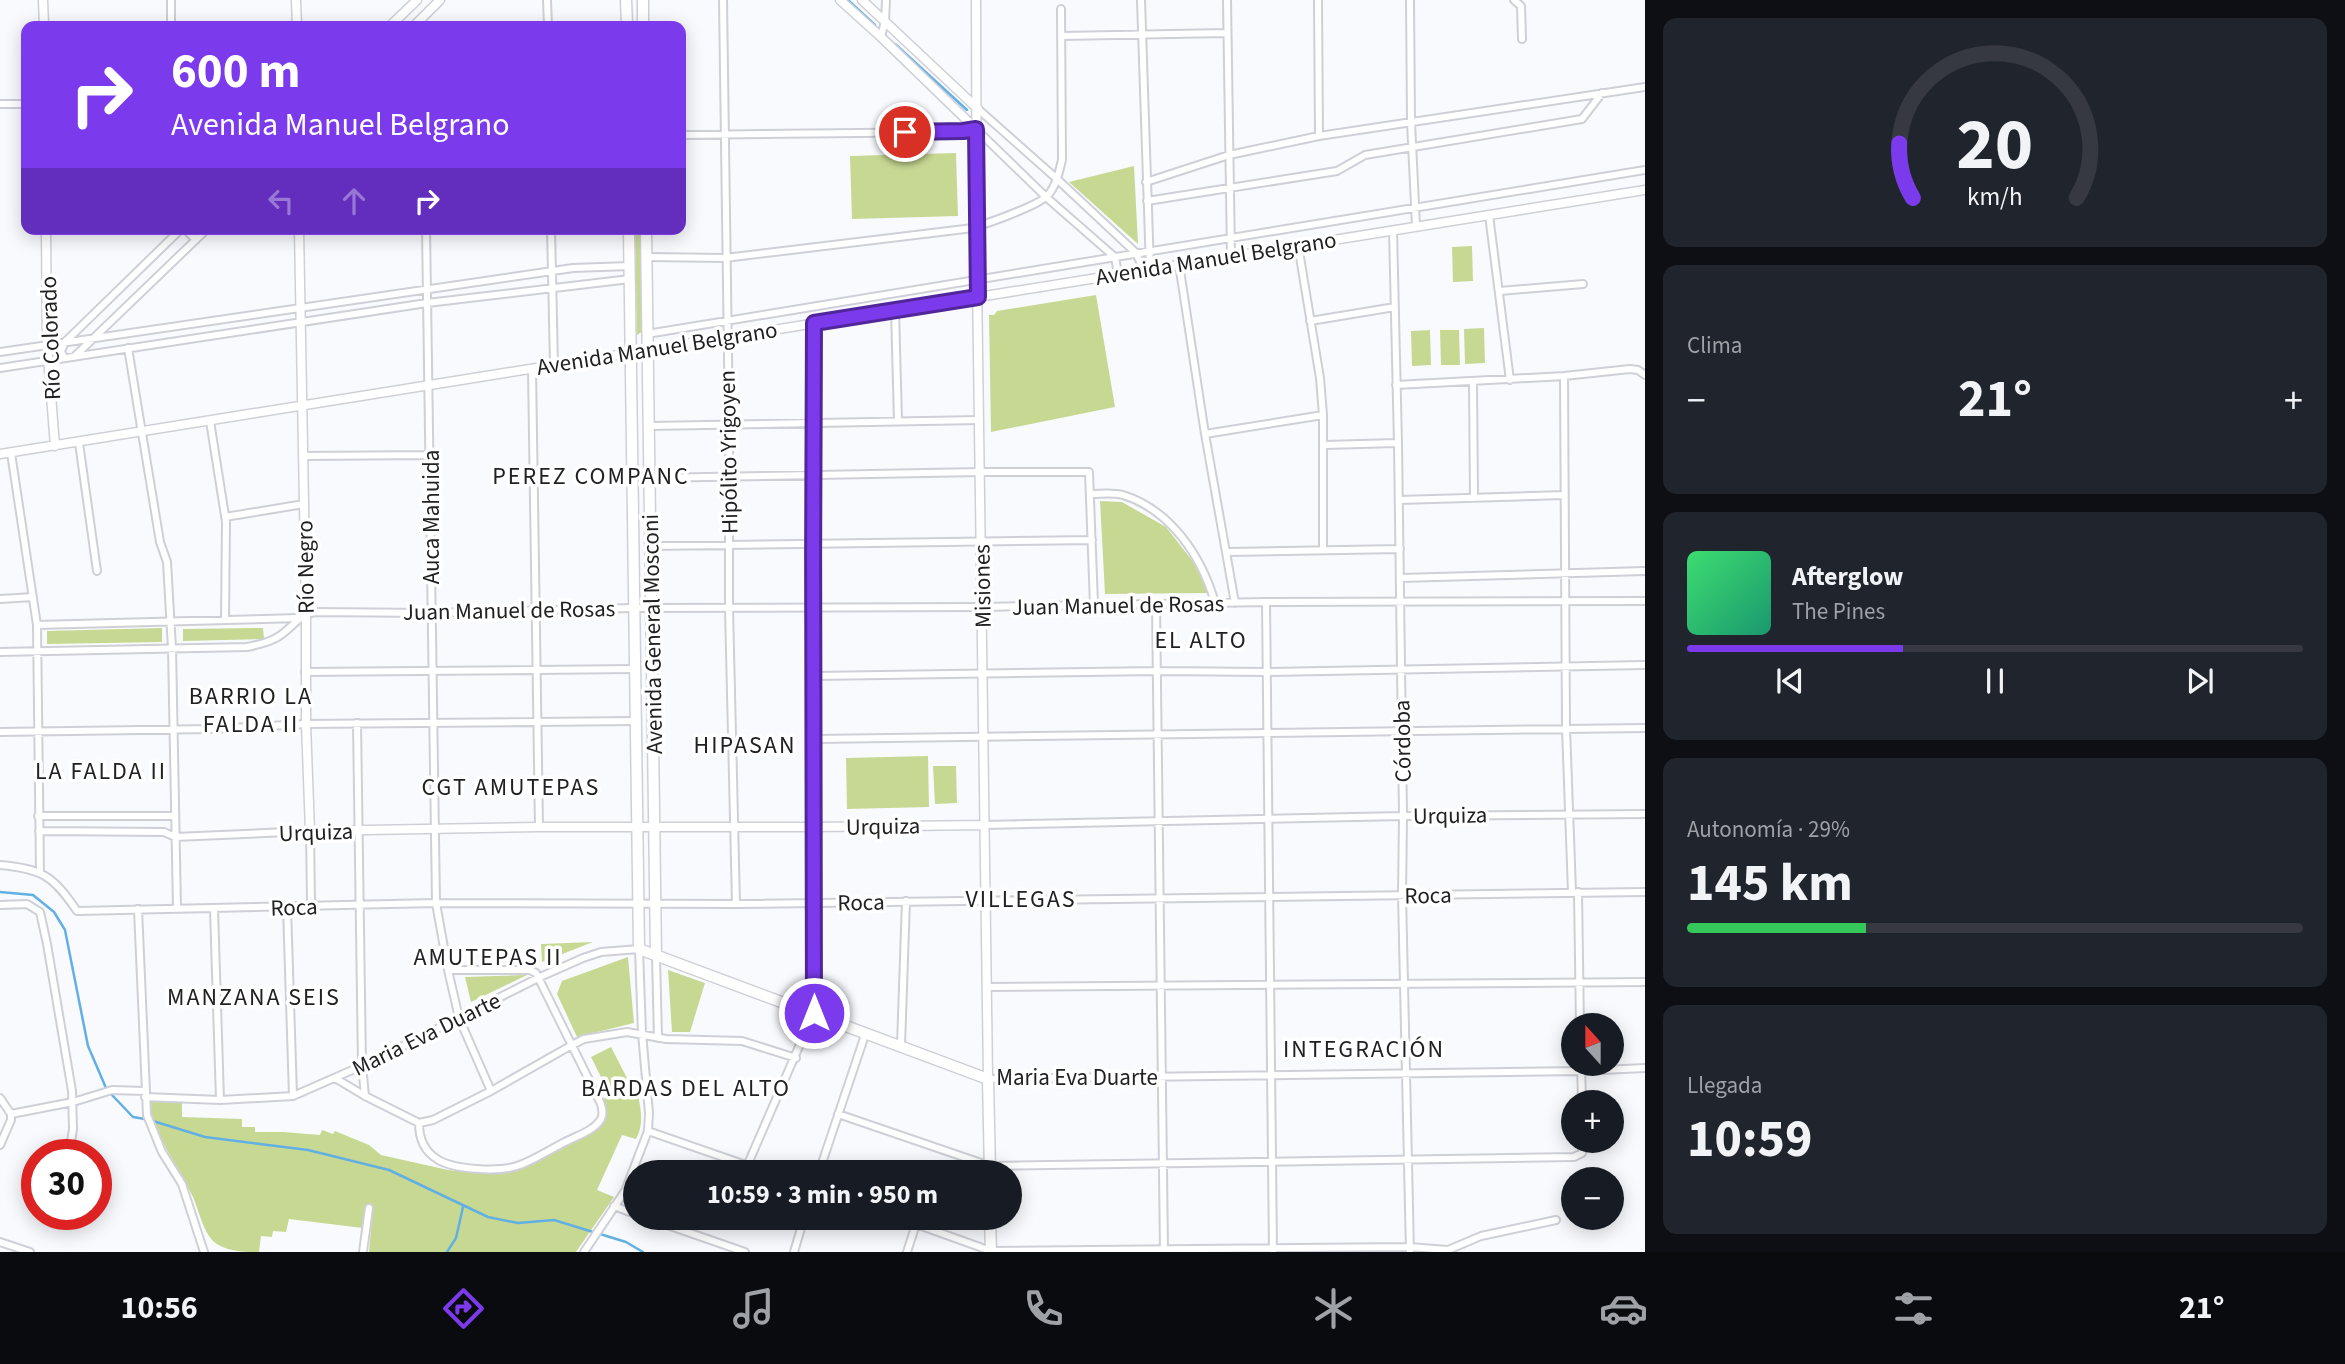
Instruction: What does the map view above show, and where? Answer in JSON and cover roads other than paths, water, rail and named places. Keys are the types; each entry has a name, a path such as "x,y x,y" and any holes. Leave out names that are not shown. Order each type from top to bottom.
{"main road":[{"path":"626,0 627,21"},
{"path":"643,0 643,21"},
{"name":"Avenida General Mosconi","path":"629,235 639,948"},
{"name":"Avenida General Mosconi","path":"646,235 656,956"},
{"name":"Maria Eva Duarte","path":"639,948 988,1079"},
{"name":"Misiones","path":"988,1079 990,1160"},
{"path":"990,1230 991,1251"}],"street":[{"path":"43,0 44,21"},
{"path":"171,0 171,21"},
{"path":"296,0 297,21"},
{"path":"395,21 416,0"},
{"path":"419,21 440,0"},
{"path":"547,0 548,21"},
{"name":"Hipólito Yrigoyen","path":"723,0 729,608 736,904"},
{"path":"840,0 1046,197 1115,257 1118,274"},
{"path":"862,0 1136,253 1147,270"},
{"path":"881,37 886,0"},
{"name":"Misiones","path":"976,0 977,280 988,1079"},
{"path":"1141,0 1149,251 1147,270"},
{"path":"1227,0 1231,256"},
{"path":"1318,0 1319,136"},
{"path":"1410,0 1411,122 1416,226"},
{"path":"1514,0 1521,6 1522,39"},
{"path":"647,257 725,258 977,227 1046,197 1057,179 1062,160 1061,9"},
{"path":"1062,36 1227,33"},
{"path":"1146,182 1229,155 1319,136 1645,87"},
{"path":"1147,201 1337,171 1365,155 1582,120 1602,93"},
{"path":"0,104 21,104"},
{"path":"686,135 957,132 976,129"},
{"path":"647,334 1645,170"},
{"name":"Avenida Manuel Belgrano","path":"0,454 1645,190"},
{"path":"1489,215 1510,380"},
{"name":"Córdoba","path":"1392,230 1400,549 1406,1158 1410,1249"},
{"name":"Río Colorado","path":"46,235 47,345 55,446"},
{"path":"64,358 61,351 65,342 177,235"},
{"path":"191,235 197,240"},
{"path":"74,356 202,235"},
{"name":"Río Negro","path":"299,235 304,504 303,616 311,905"},
{"name":"Auca Mahuida","path":"426,235 436,903 459,1018 491,1091"},
{"path":"551,235 554,365"},
{"path":"1298,245 1323,415 1323,548"},
{"path":"1179,264 1235,603"},
{"path":"0,352 573,268 630,266"},
{"path":"0,368 427,303 630,279"},
{"path":"1500,291 1583,284"},
{"path":"1310,321 1395,307"},
{"path":"895,310 898,421"},
{"path":"750,1160 814,1013 814,323"},
{"path":"128,348 160,542 167,562 172,648 177,908"},
{"path":"532,369 539,827"},
{"path":"1396,386 1473,383 1630,369 1645,375"},
{"path":"1564,376 1566,728 1580,1013"},
{"path":"1473,383 1474,498"},
{"path":"1205,434 1323,415"},
{"path":"649,426 979,420"},
{"path":"210,421 225,517 225,620"},
{"path":"79,443 97,570"},
{"path":"1324,445 1398,443"},
{"path":"0,866 40,873 37,625 12,453"},
{"path":"303,456 431,455"},
{"path":"650,478 1089,472 1094,605"},
{"path":"1090,494 1123,495 1140,502 1169,522 1197,560 1215,603"},
{"path":"1399,500 1563,495"},
{"path":"225,517 304,504"},
{"path":"651,546 1092,540"},
{"path":"1227,551 1400,549"},
{"path":"1400,578 1645,571"},
{"path":"0,599 33,597"},
{"name":"Juan Manuel de Rosas","path":"37,625 634,608 1645,601"},
{"path":"1266,602 1273,1250"},
{"path":"1156,604 1164,1251"},
{"path":"0,652 247,647 277,638 303,616"},
{"path":"814,676 1645,665"},
{"path":"305,672 635,669"},
{"path":"0,732 357,723 636,721"},
{"path":"357,723 362,1065 365,1096"},
{"path":"815,739 1645,728"},
{"name":"Urquiza","path":"39,831 164,832 175,837 435,828 814,827 1645,814"},
{"path":"38,816 175,816"},
{"name":"Roca","path":"40,873 61,887 77,911 436,903 736,904 1645,892"},
{"path":"901,1045 906,901"},
{"path":"0,905 26,904 40,912 64,1034 73,1102 70,1139"},
{"path":"288,907 293,1096"},
{"path":"138,909 147,1115 162,1152 181,1184 204,1252"},
{"path":"214,909 220,1100"},
{"name":"Maria Eva Duarte","path":"11,1114 73,1102 111,1090 220,1100 293,1096 540,977 601,952 639,948"},
{"name":"Avenida General Mosconi","path":"639,948 648,1131"},
{"name":"Avenida General Mosconi","path":"656,956 658,1038"},
{"path":"419,1123 419,1133 424,1146 438,1160 467,1167 497,1169 516,1166 586,1131 602,1119 601,1104 540,977 530,970 448,970"},
{"path":"987,987 1645,982"},
{"path":"822,1160 866,1032"},
{"path":"335,1078 419,1123 433,1120 491,1091 572,1045 616,1033 642,1033 658,1038 742,1041 796,1058"},
{"name":"Maria Eva Duarte","path":"988,1079 1561,1068"},
{"name":"Maria Eva Duarte","path":"1624,1068 1645,1068"},
{"path":"0,1098 11,1114 0,1145"},
{"path":"838,1114 965,1160"},
{"path":"584,1252 625,1191 648,1131 730,1160"},
{"path":"1022,1168 1163,1162 1574,1157 1582,1153"},
{"path":"614,1206 623,1209"},
{"path":"363,1252 369,1208"},
{"path":"933,1230 991,1251 1448,1250 1481,1236 1556,1220"},
{"path":"682,1230 745,1252"},
{"path":"794,1252 800,1230"},
{"path":"907,1252 914,1230"},
{"path":"3,1243 5,1252"},
{"path":"3,1243 30,1252"}],"waterway":[{"path":"848,0 875,25"},
{"path":"895,44 967,110"},
{"path":"0,892 33,895 54,912 65,930 88,1046 106,1088"},
{"path":"112,1095 133,1117 145,1119"},
{"path":"153,1121 205,1137 308,1150 389,1170 488,1217 518,1223 554,1220 593,1232"},
{"path":"447,1252 456,1238 463,1207"},
{"path":"600,1234 626,1242 643,1252"}],"district":[{"name":"PEREZ COMPANC","path":"591,476"},
{"name":"EL ALTO","path":"1201,640"},
{"name":"BARRIO LA FALDA II","path":"251,710"},
{"name":"HIPASAN","path":"745,745"},
{"name":"LA FALDA II","path":"101,771"},
{"name":"CGT AMUTEPAS","path":"511,787"},
{"name":"VILLEGAS","path":"1021,899"},
{"name":"AMUTEPAS II","path":"488,957"},
{"name":"MANZANA SEIS","path":"254,997"},
{"name":"INTEGRACIÓN","path":"1364,1049"},
{"name":"BARDAS DEL ALTO","path":"686,1088"}]}
